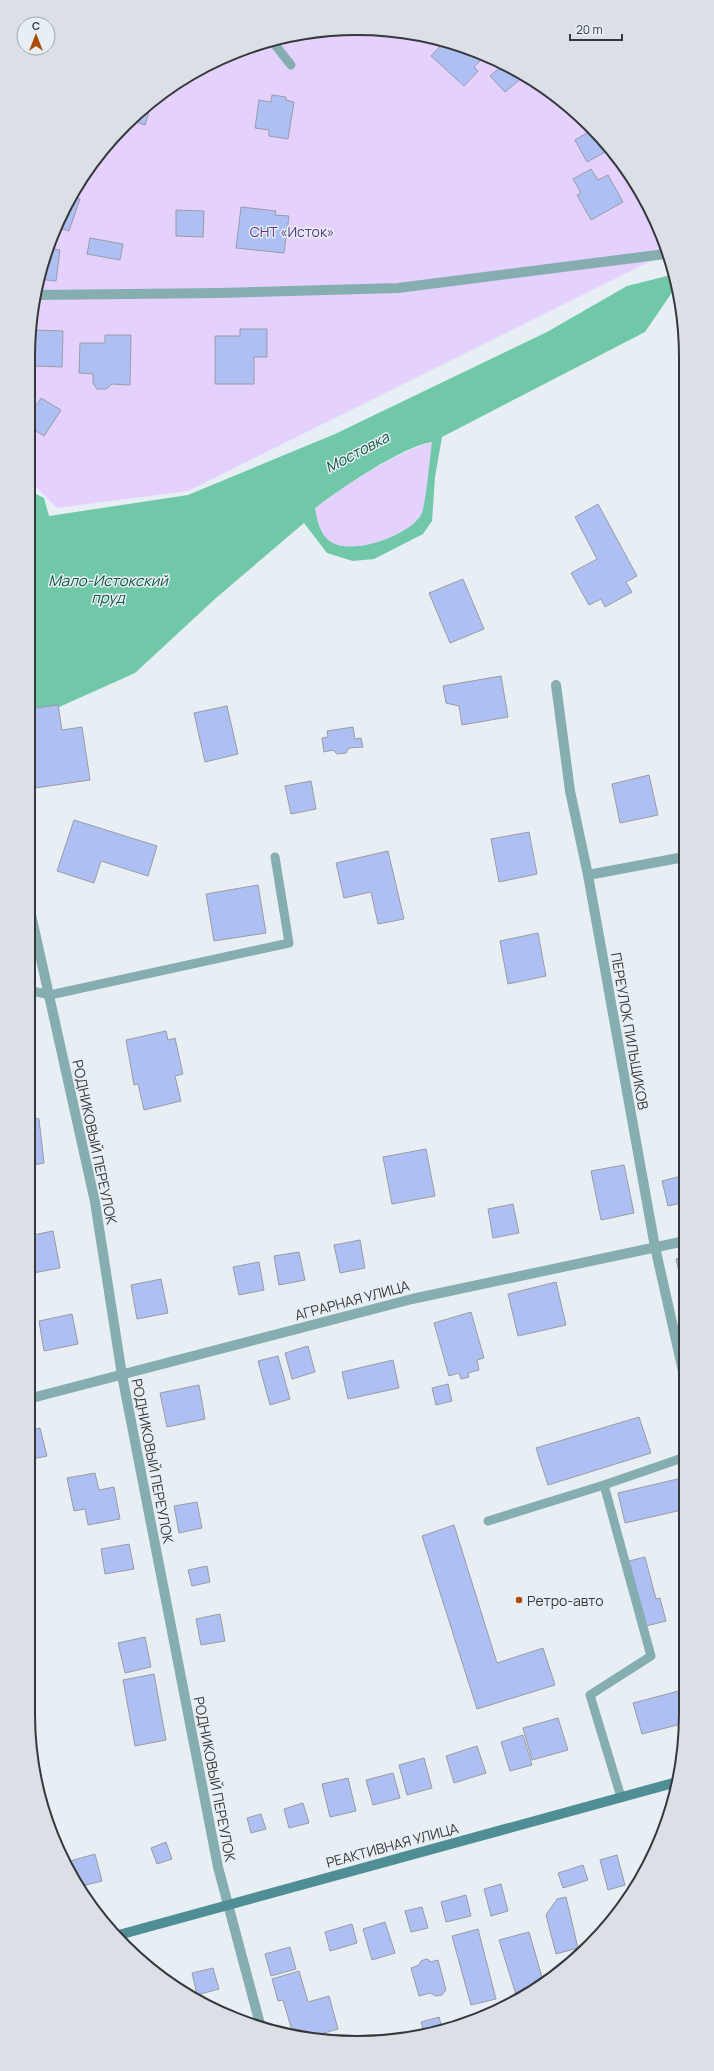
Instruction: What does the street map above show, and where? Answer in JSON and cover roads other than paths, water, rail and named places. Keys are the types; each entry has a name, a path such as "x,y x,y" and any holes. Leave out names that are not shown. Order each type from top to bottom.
{"main road":[{"name":"РЕАКТИВНАЯ УЛИЦА","path":"122,1934 671,1784"}],"street":[{"path":"41,295 398,288 662,254"},
{"name":"ПЕРЕУЛОК ПИЛЬЩИКОВ","path":"556,685 570,790 588,875 655,1247 679,1353"},
{"path":"588,875 679,858"},
{"name":"РОДНИКОВЫЙ ПЕРЕУЛОК","path":"35,931 94,1202 122,1375 218,1867 259,2021"},
{"name":"АГРАРНАЯ УЛИЦА","path":"35,1397 412,1299 679,1242"}],"lane":[{"path":"276,46 291,65"},
{"path":"35,992 50,996 289,943 275,858"},
{"path":"488,1521 679,1460"},
{"path":"604,1485 651,1656 590,1695 622,1797"}],"water":[{"name":"Мало-Истокский пруд","path":"668,276 672,292 645,332 442,437 435,477 432,521 423,534 374,559 353,561 327,553 304,523 216,598 135,673 35,718 36,494 44,498 49,516 188,495 335,434 547,332 627,286","holes":["432,442 423,510 415,522 405,530 380,541 366,545 341,546 327,539 318,522 315,508 340,490 372,469 405,451"]}],"place":[{"name":"Ретро-авто","path":"519,1600"}],"park label":[{"name":"СНТ «Исток»","path":"292,231"}],"water label":[{"name":"Мостовка","path":"357,452"}]}
